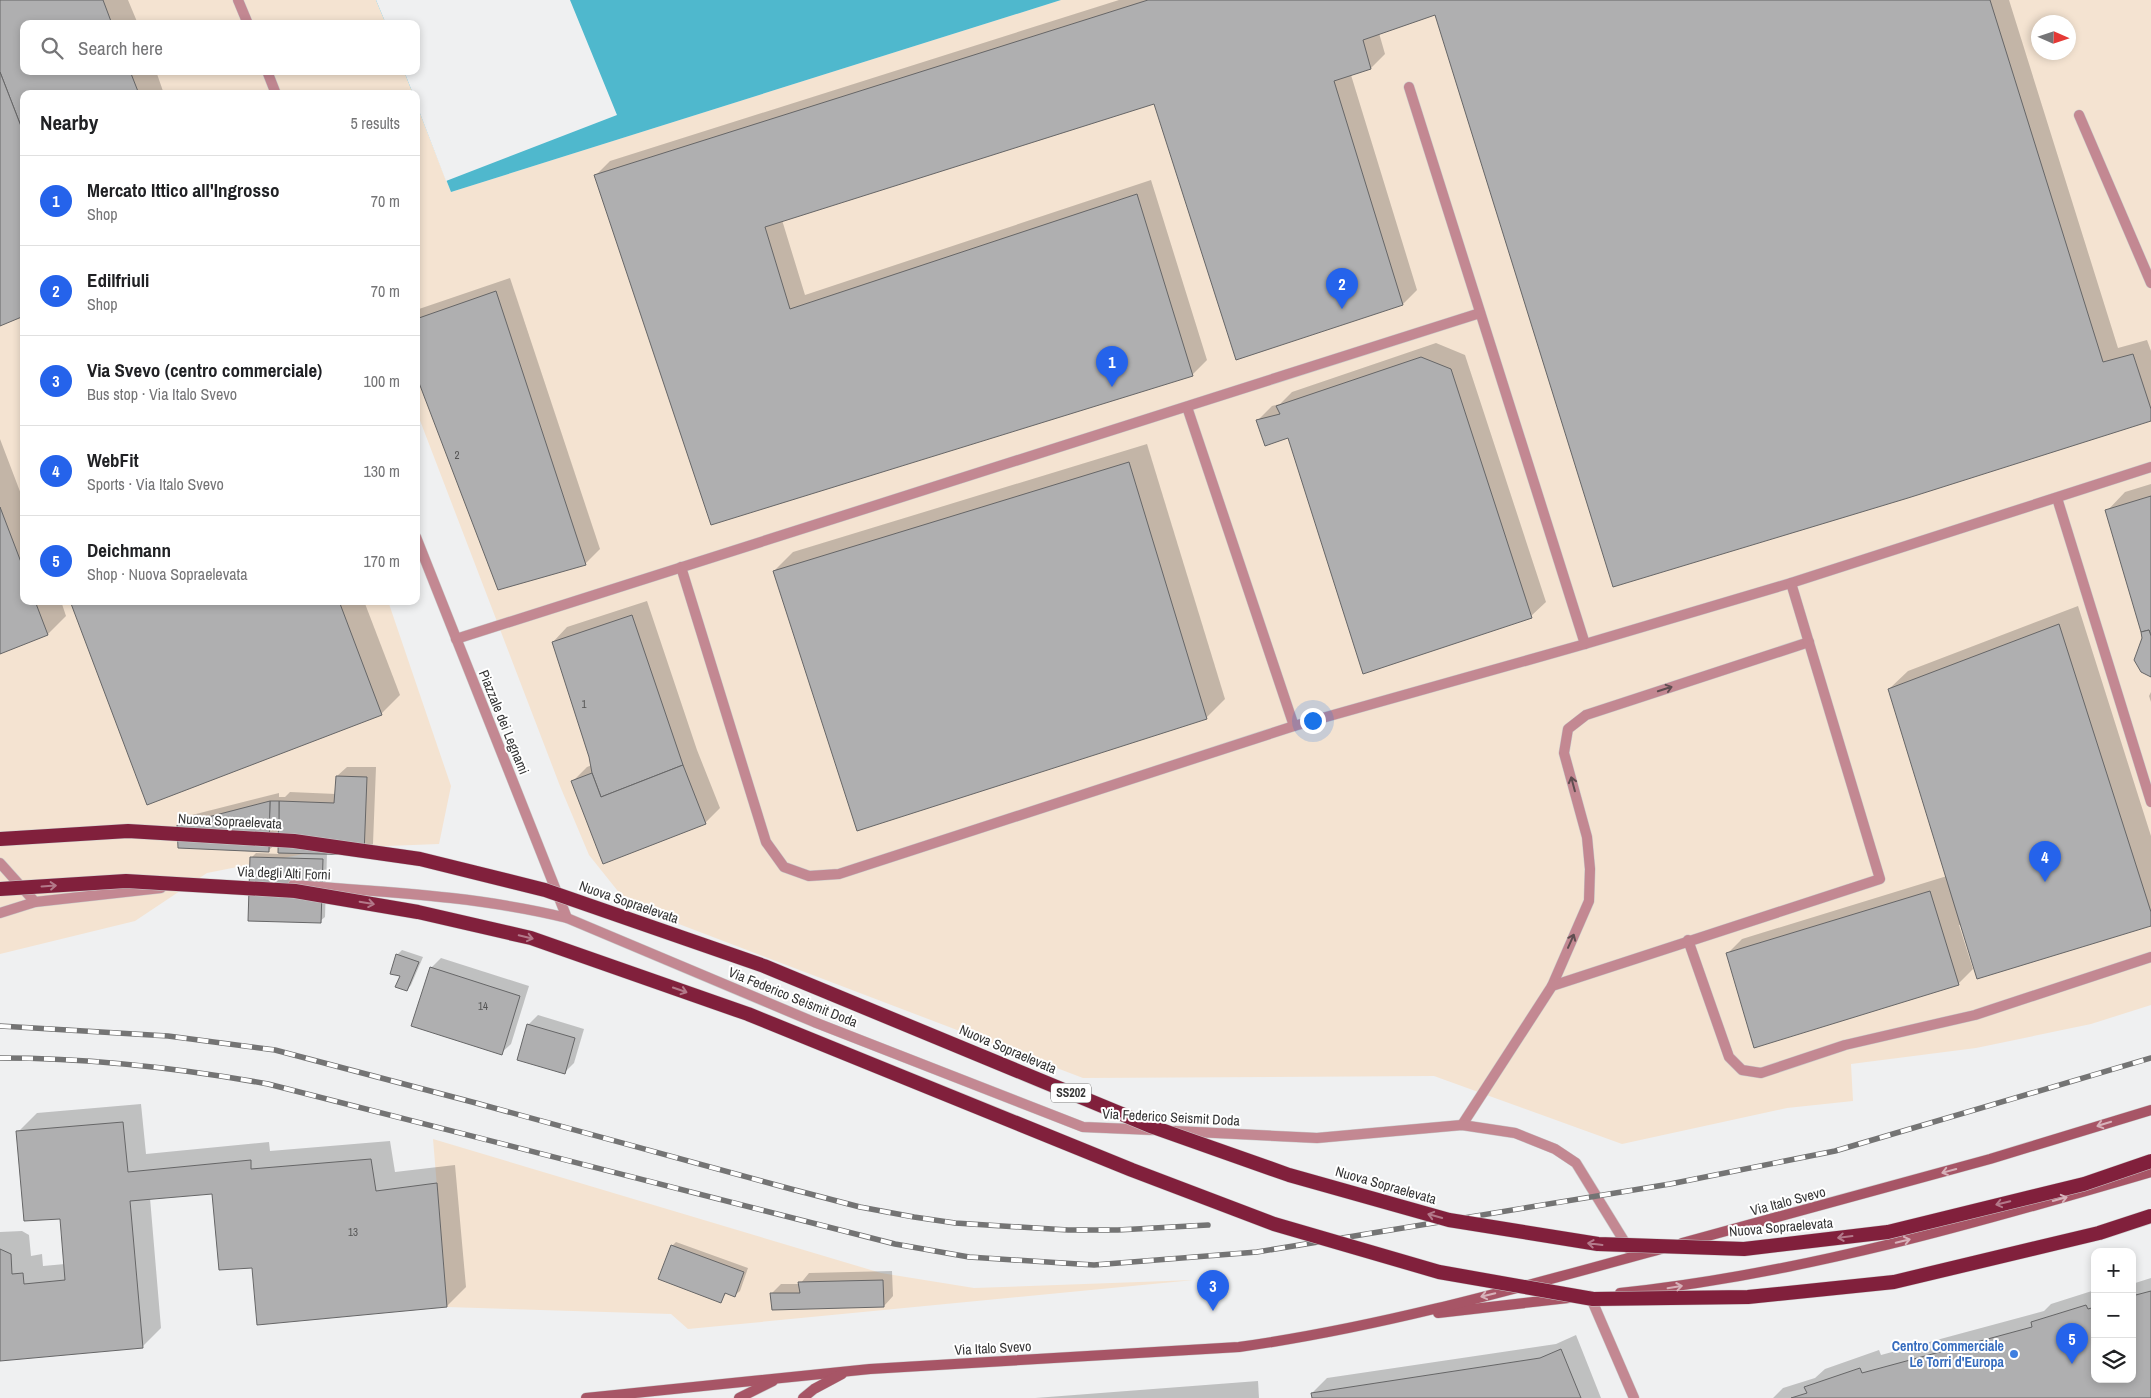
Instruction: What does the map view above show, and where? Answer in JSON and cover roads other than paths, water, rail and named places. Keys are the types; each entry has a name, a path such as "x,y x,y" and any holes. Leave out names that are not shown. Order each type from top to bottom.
{"highway":[{"name":"Nuova Sopraelevata","path":"0,839 128,831 294,841 420,859 545,890 764,966 1153,1127 1289,1175 1448,1220 1598,1244 1744,1249 1888,1232 2084,1184 2151,1161"},
{"path":"0,889 126,881 295,891 418,912 531,938 748,1014 1132,1170 1274,1224 1438,1272 1593,1299 1748,1297 1894,1282 2099,1233 2151,1216"}],"main road":[{"name":"Via Italo Svevo","path":"586,1398 847,1371 1240,1347 1275,1342 1400,1317 1634,1256 1990,1159 2151,1110"},
{"name":"Via Italo Svevo","path":"1400,1317 1670,1288 1829,1260 2023,1210 2151,1172"},
{"path":"803,1398 814,1388 847,1371"},
{"path":"739,1398 779,1378"}],"street":[{"path":"238,0 246,20"},
{"path":"269,75 274,90"},
{"path":"1409,87 1585,644"},
{"path":"2079,115 2151,283"},
{"path":"456,639 1480,313"},
{"path":"1187,406 1294,726"},
{"path":"681,568 766,842 784,867 809,876 839,874 1294,726 1585,644 1791,583 2151,467"},
{"path":"2057,498 2151,802"},
{"name":"Piazzale dei Legnami","path":"420,547 567,918"},
{"path":"1552,986 1688,940 1880,879 1791,583"},
{"path":"1462,1125 1552,986 1589,901 1590,869 1587,837 1564,753 1568,729 1586,715 1809,642"},
{"path":"0,863 35,902"},
{"name":"Via degli Alti Forni","path":"0,913 35,902 193,884 290,885 450,898 530,909 567,918"},
{"name":"Via Federico Seismit Doda","path":"567,918 814,1022 1083,1126 1317,1138 1462,1125 1515,1133 1555,1149 1576,1163 1634,1256"},
{"path":"1688,940 1729,1058 1742,1070 1761,1073 1845,1045 1975,1015 2151,957"},
{"path":"1590,1296 1634,1398"}],"water":[{"path":"376,0 1061,0 451,192 420,113 420,90 411,90 406,75 420,75 420,20 384,20"}],"railway":[{"path":"0,1026 168,1036 275,1050 791,1189 860,1207 914,1217 955,1223 1068,1230 1118,1230 1208,1225"},
{"path":"0,1058 34,1058 134,1065 268,1084 895,1244 969,1257 1094,1265 1257,1252 1670,1184 1835,1151 2151,1058"}],"place":[{"name":"Edilfriuli","path":"1342,309"},
{"name":"Mercato Ittico all'Ingrosso","path":"1112,387"},
{"name":"WebFit","path":"2045,882"},
{"name":"Via Svevo (centro commerciale)","path":"1213,1311"},
{"name":"Centro Commerciale Le Torri d'Europa","path":"2014,1354"},
{"name":"Deichmann","path":"2072,1364"}]}
